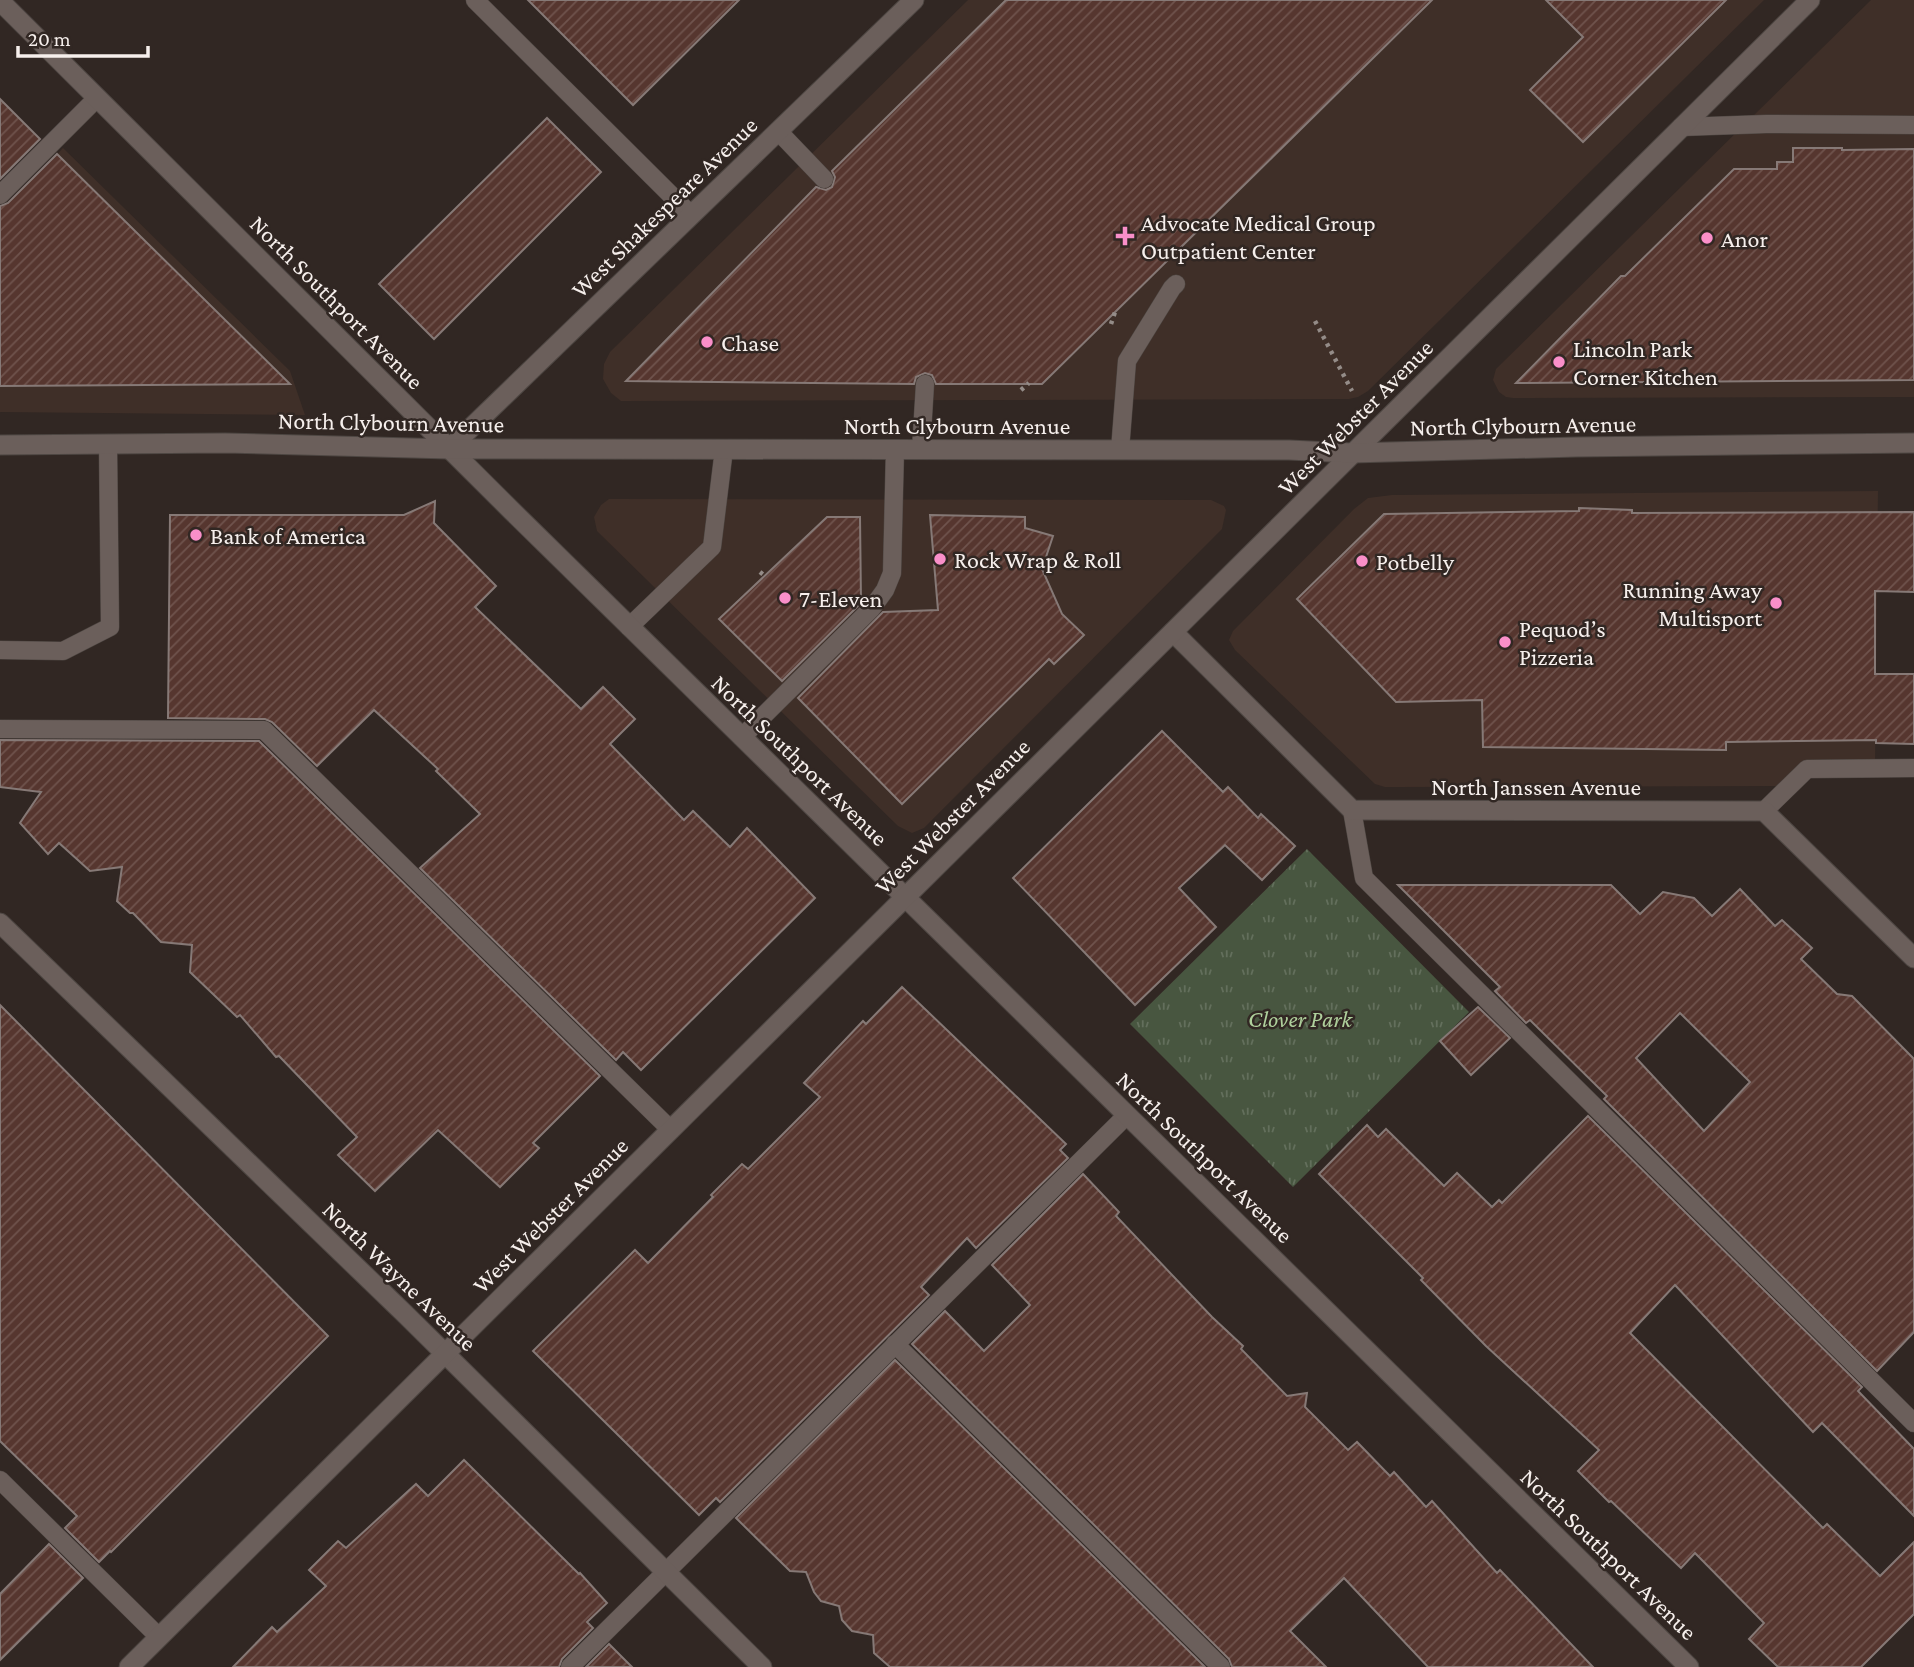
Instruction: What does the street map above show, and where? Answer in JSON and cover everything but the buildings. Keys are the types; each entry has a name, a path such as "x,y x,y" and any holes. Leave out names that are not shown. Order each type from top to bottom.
{"street":[{"name":"West Shakespeare Avenue","path":"449,449 914,0"},
{"name":"West Webster Avenue","path":"129,1667 1810,0"},
{"name":"North Southport Avenue","path":"11,4 97,98 449,449 1689,1667"},
{"name":"North Clybourn Avenue","path":"0,444 225,443 449,449 1289,450 1352,453 1914,443"},
{"path":"1173,632 1352,810"},
{"name":"North Janssen Avenue","path":"1352,810 1764,811"},
{"path":"1764,811 1914,958"},
{"name":"North Wayne Avenue","path":"0,923 446,1354 762,1667"}],"lane":[{"path":"475,0 691,215"},
{"path":"0,195 97,98"},
{"path":"1681,127 1766,124 1914,125"},
{"path":"778,131 824,178"},
{"path":"1120,450 1127,361 1176,284"},
{"path":"921,449 925,384"},
{"path":"0,650 63,652 110,627 108,444"},
{"path":"629,627 712,547 724,449"},
{"path":"742,737 872,608 885,590 892,573 895,449"},
{"path":"0,730 264,730 671,1130"},
{"path":"1764,811 1807,769 1914,768"},
{"path":"1352,810 1364,878 1914,1423"},
{"path":"570,1667 1127,1115"},
{"path":"895,1345 1221,1667"},
{"path":"0,1480 159,1637"}],"path":[{"path":"1315,321 1352,391"},
{"path":"1021,390 1029,383"}],"shaded area":[{"path":"968,0 1764,0 1368,391 1358,397 621,401 611,393 603,379 604,364 610,352"},
{"path":"1871,0 1914,0 1914,397 1513,398 1499,392 1493,380 1496,369"},
{"path":"63,148 290,371 305,415 0,412 0,216"},
{"path":"1878,491 1875,769 1807,769 1790,786 1385,787 1375,784 1235,650 1229,640 1233,631 1368,498 1392,495"},
{"path":"609,499 1211,500 1224,506 1226,510 1222,529 924,828 912,833 898,826 597,531 594,517 601,505"}],"green space":[{"name":"Clover Park","path":"1307,849 1469,1012 1293,1187 1130,1024"}],"place":[{"name":"Advocate Medical Group Outpatient Center","path":"1125,236"},
{"name":"Anor","path":"1707,238"},
{"name":"Chase","path":"707,342"},
{"name":"Lincoln Park Corner Kitchen","path":"1559,362"},
{"name":"Bank of America","path":"196,535"},
{"name":"Rock Wrap & Roll","path":"940,559"},
{"name":"Potbelly","path":"1362,561"},
{"name":"7-Eleven","path":"785,598"},
{"name":"Running Away Multisport","path":"1776,603"},
{"name":"Pequod’s Pizzeria","path":"1505,642"}]}
